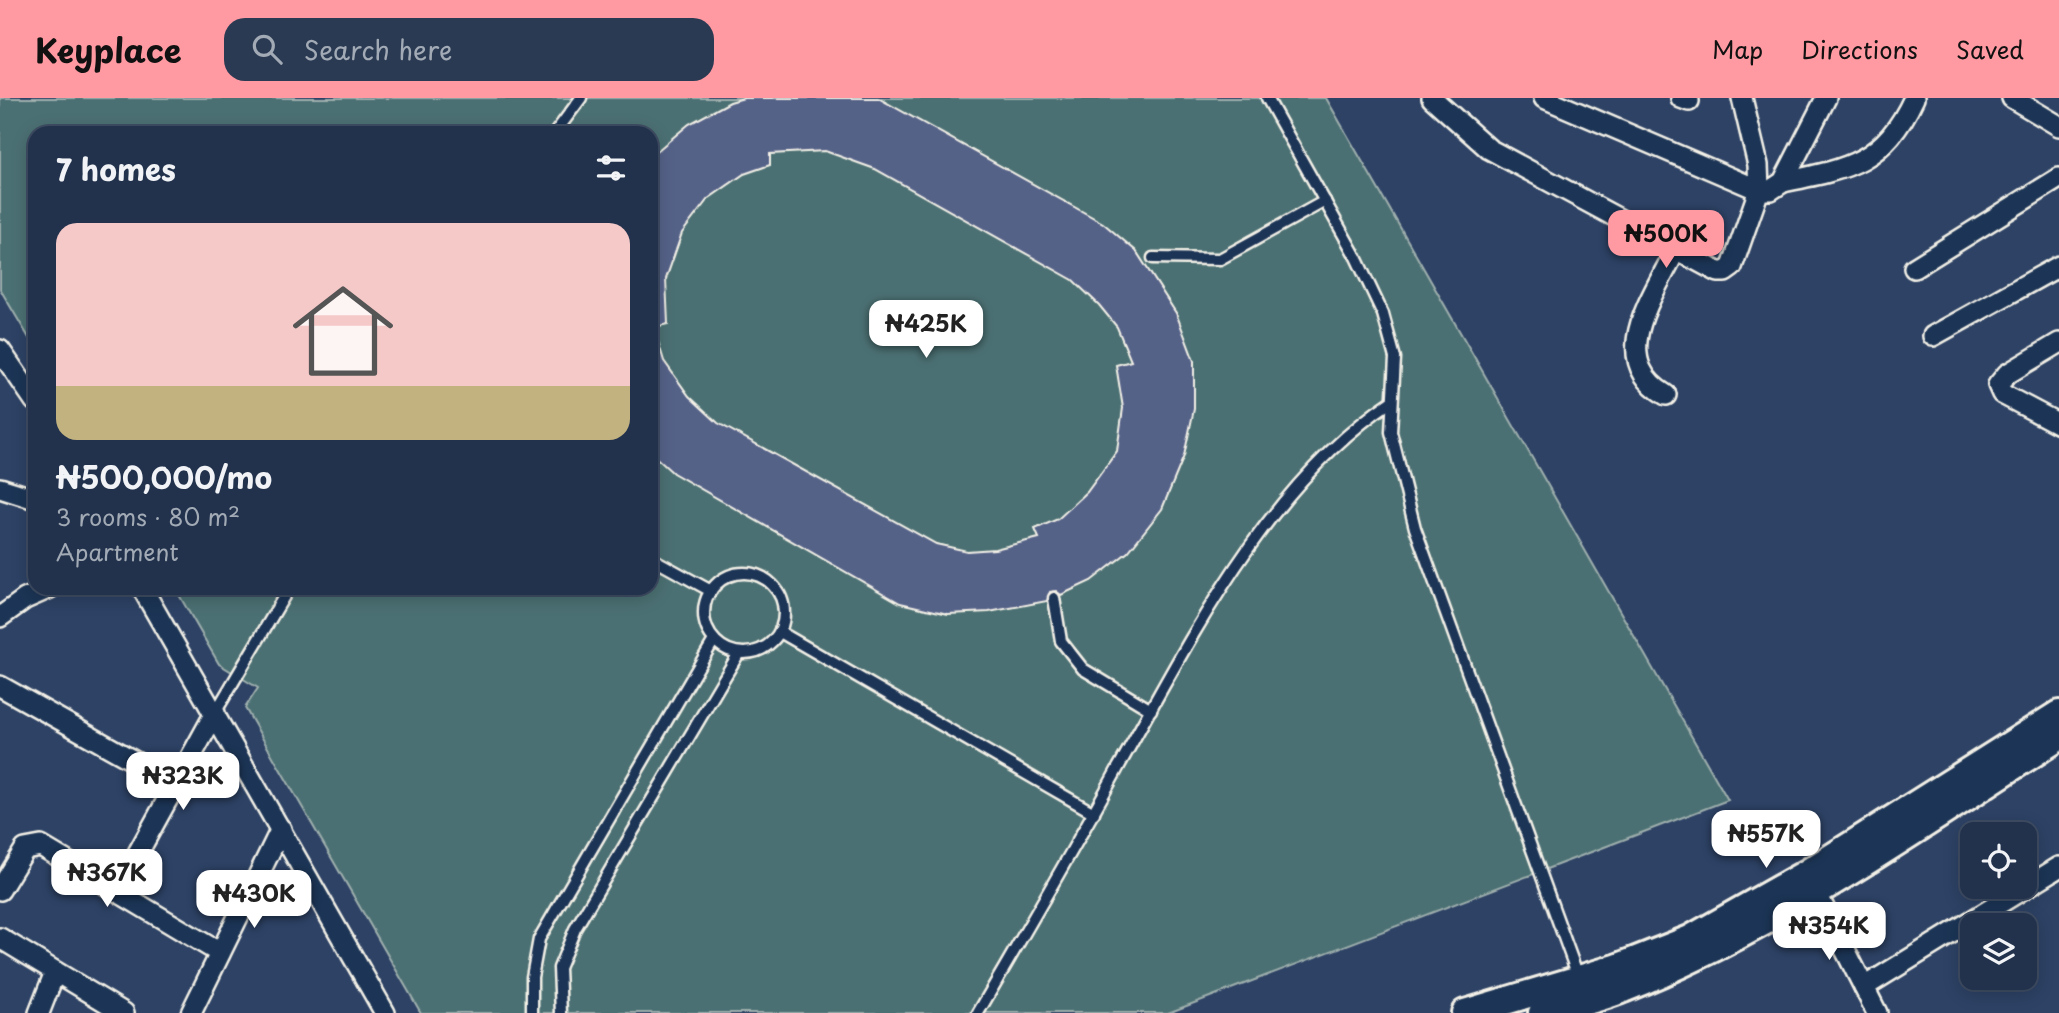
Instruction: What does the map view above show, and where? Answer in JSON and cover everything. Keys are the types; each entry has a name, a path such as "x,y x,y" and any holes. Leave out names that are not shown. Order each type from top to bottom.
{"main road":[{"path":"1465,1013 1579,980 1690,939 1756,903 2059,714"},
{"path":"1542,1013 1621,990 1700,956 1817,894 2057,743"}],"street":[{"path":"1432,98 1489,149 1718,272 1726,272 1732,267 1759,190 1758,165 1742,98"},
{"path":"1544,98 1759,190 1771,190 1783,182 1844,170 1868,156 1902,124 1914,98"},
{"path":"1783,182 1826,98"},
{"path":"2012,98 2059,126"},
{"path":"1914,268 2059,178"},
{"path":"1666,395 1650,385 1641,370 1635,348 1638,328 1675,251"},
{"path":"1933,336 2059,266"},
{"path":"2059,343 2007,374 1998,384 2002,394 2059,424"},
{"path":"0,350 28,391"},
{"path":"0,488 28,497"},
{"path":"0,617 34,595"},
{"path":"146,595 385,1013"},
{"path":"0,687 175,784"},
{"path":"117,891 215,713"},
{"path":"191,1013 281,830"},
{"path":"0,890 25,849 41,846 220,953"},
{"path":"1864,988 2059,867"},
{"path":"1817,894 1877,1013"},
{"path":"0,938 124,1013"},
{"path":"39,1013 55,972"}],"lane":[{"path":"560,126 581,98"},
{"path":"1267,98 1325,201 1383,314 1395,358 1391,432 1415,528 1579,980"},
{"path":"1153,258 1220,259 1325,201"},
{"path":"978,1013 1094,813 1213,597 1294,491 1361,421 1392,401"},
{"path":"658,562 710,591"},
{"path":"746,573 766,579 779,593 783,602 785,612 780,632 758,651 739,653 714,640 705,621 706,601 710,591 718,583 736,574 746,573"},
{"path":"215,713 285,595"},
{"path":"1054,598 1061,641 1083,668 1151,710"},
{"path":"780,632 1094,813"},
{"path":"532,1013 532,977 539,939 714,640"},
{"path":"561,1013 559,968 575,929 739,653"}],"green space":[{"path":"0,98 1326,98 1728,800 1168,1013 421,1013 245,708 258,688 219,664 179,595 658,595 658,126 28,126 28,336 0,289"}],"building":[{"path":"744,98 878,98 1103,223 1136,251 1176,313 1194,361 1194,409 1184,456 1162,509 1128,552 1091,581 1061,595 1056,591 1050,592 1047,601 989,612 948,614 900,603 673,473 658,459 658,341 664,361 689,396 718,423 936,544 967,551 995,549 1039,538 1035,529 1058,519 1087,492 1117,451 1123,408 1116,365 1131,361 1117,327 1099,305 1073,280 875,169 825,151 770,154 770,165 744,174 708,199 682,233 666,279 668,324 658,326 658,150 689,124 730,102"}]}
